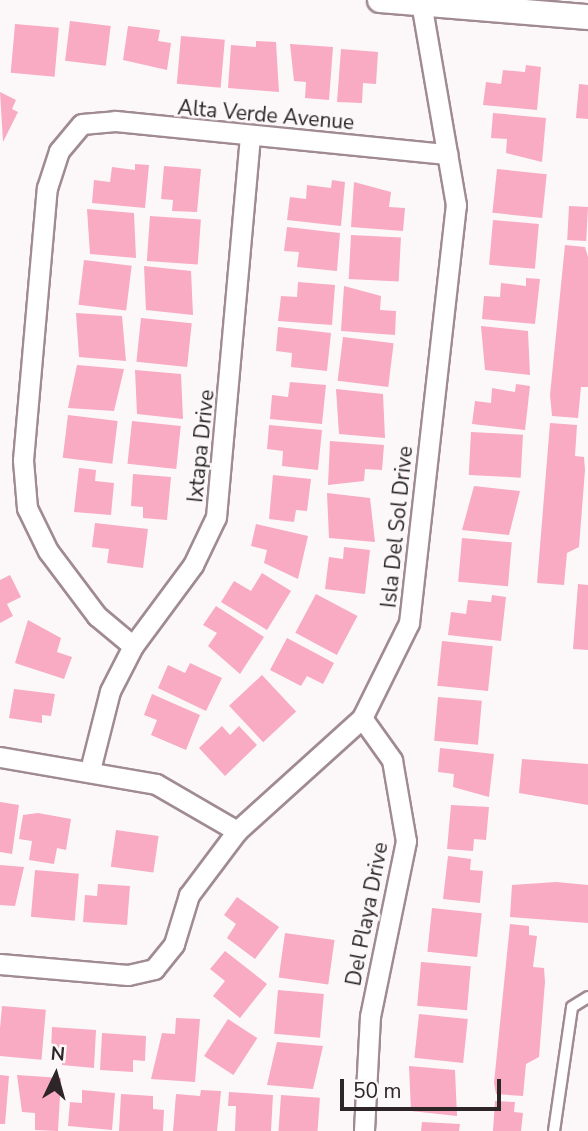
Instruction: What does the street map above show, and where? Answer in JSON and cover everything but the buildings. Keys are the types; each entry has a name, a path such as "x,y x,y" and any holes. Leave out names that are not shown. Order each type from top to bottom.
{"street":[{"path":"380,0 579,11"},
{"name":"Isla Del Sol Drive","path":"0,964 128,975 154,969 174,944 189,895 237,831 362,718 409,622 456,205 421,3"},
{"name":"Alta Verde Avenue","path":"133,646 72,584 27,508 23,460 47,188 59,151 82,124 115,121 250,137 447,154"},
{"name":"Ixtapa Drive","path":"90,770 110,691 133,646 193,565 216,517 250,137"},
{"name":"Del Playa Drive","path":"362,718 392,760 405,841 370,1016 364,1131"},
{"path":"0,757 90,770 156,784 237,831"}],"lane":[{"path":"554,1131 572,1007 588,997"}]}
